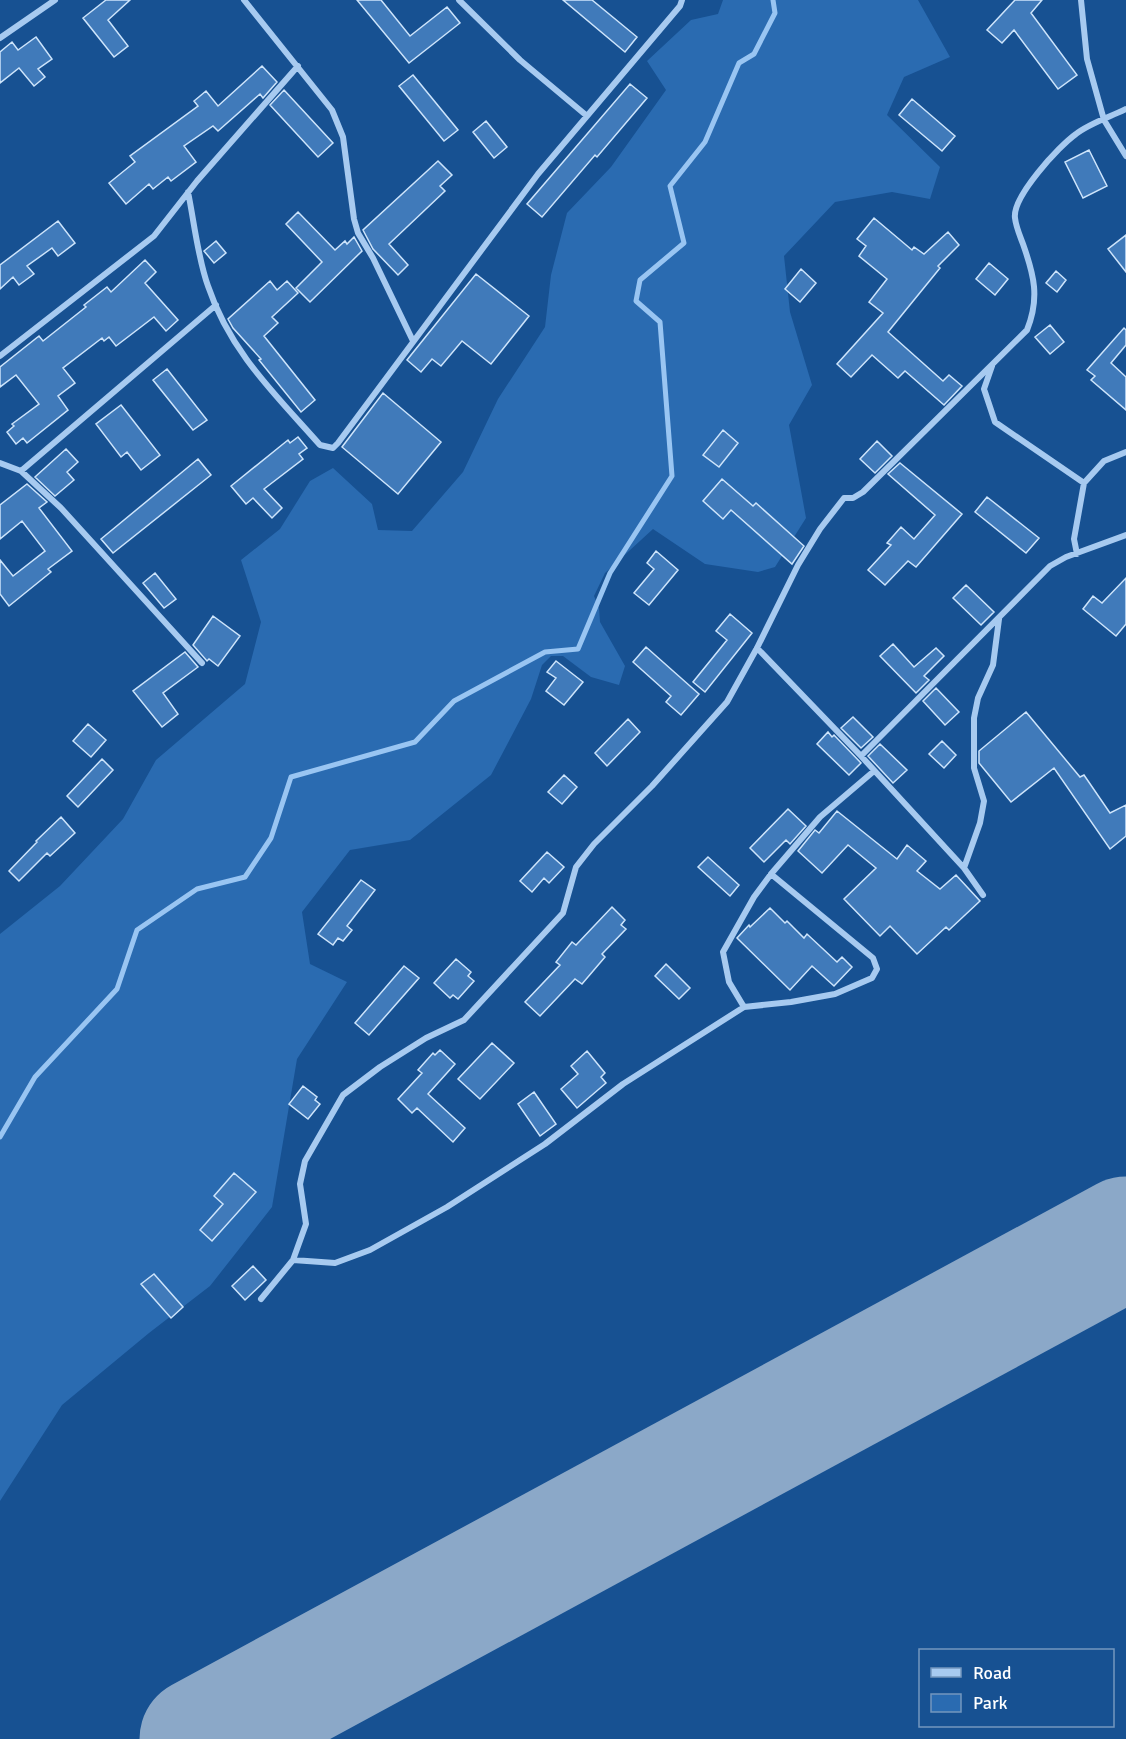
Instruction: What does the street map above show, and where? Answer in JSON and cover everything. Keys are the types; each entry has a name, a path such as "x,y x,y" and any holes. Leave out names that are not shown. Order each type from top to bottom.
{"street":[{"path":"0,38 55,0"},
{"path":"244,0 332,110 343,137 358,233 373,258 413,341"},
{"path":"459,0 520,60 587,116"},
{"path":"188,192 207,285 223,322 260,379 320,445 333,448 538,174 680,6 682,0"},
{"path":"1081,0 1087,59 1104,120 1126,156"},
{"path":"0,356 154,236 188,192 298,66"},
{"path":"261,1299 293,1260 306,1224 300,1184 305,1161 343,1095 380,1067 426,1038 464,1020 563,914 576,867 594,844 652,786 727,702 798,565 820,529 844,498 853,498 863,492 1027,330 1034,307 1035,289 1032,269 1015,220 1014,212 1018,202 1047,160 1078,132 1126,109"},
{"path":"21,471 216,305"},
{"path":"994,363 984,389 995,422 1084,483"},
{"path":"1077,554 1074,539 1084,483 1104,460 1126,452"},
{"path":"0,463 21,471 61,508 202,663"},
{"path":"861,756 1050,566 1066,557 1126,535"},
{"path":"964,868 980,823 984,801 974,768 974,718 978,698 993,665 1000,617"},
{"path":"757,648 964,868 983,895"},
{"path":"744,1007 729,982 723,952 754,897 771,874 820,817 874,771"},
{"path":"293,1260 335,1263 370,1250 447,1207 545,1144 623,1084 744,1007 835,994 872,978 877,969 873,958 771,874"}],"green space":[{"path":"723,0 918,0 950,57 904,77 887,115 940,167 930,199 892,192 835,202 784,256 790,312 812,385 789,425 806,518 775,567 758,572 705,564 653,529 605,573 594,596 599,608 600,622 625,666 619,685 591,677 563,656 551,656 542,665 531,699 491,775 410,840 350,850 302,912 310,964 347,982 297,1059 272,1207 210,1286 62,1405 0,1501 0,934 60,886 123,819 156,760 245,684 261,622 241,560 280,529 310,481 333,468 372,504 378,530 412,531 463,472 498,399 545,327 551,275 567,213 611,167 666,90 647,61 691,20 718,14"}],"building":[{"path":"106,0 130,0 108,20 128,46 114,57 83,18"},
{"path":"357,0 381,0 410,36 447,7 460,23 409,63"},
{"path":"563,0 592,0 637,37 625,52"},
{"path":"1015,0 1042,0 1031,13 1077,75 1058,89 1014,30 1002,43 987,30"},
{"path":"36,37 52,59 38,69 45,77 34,86 19,68 0,83 0,52 12,42 18,50"},
{"path":"262,66 277,82 263,98 260,94 218,131 213,126 184,146 196,162 171,181 168,177 153,189 149,184 126,204 109,183 135,162 130,156 198,106 194,101 206,91 218,106"},
{"path":"413,75 458,130 444,141 399,86"},
{"path":"630,84 647,98 542,217 527,204"},
{"path":"284,90 333,143 318,157 270,105"},
{"path":"912,99 955,136 942,151 899,115"},
{"path":"486,121 507,147 494,158 473,132"},
{"path":"1089,150 1107,186 1083,198 1065,162"},
{"path":"438,161 452,175 440,186 445,191 389,244 408,265 398,275 373,249 363,230"},
{"path":"298,212 335,250 345,241 347,244 354,237 362,251 310,302 296,288 322,262 286,224"},
{"path":"874,218 912,250 914,247 924,254 948,232 959,245 938,266 940,268 888,332 943,381 949,375 962,386 944,405 905,371 898,378 872,355 851,377 837,364 883,313 869,302 887,279 859,256 866,246 857,239"},
{"path":"58,221 75,243 58,256 52,248 27,266 34,274 19,285 13,277 0,289 0,265"},
{"path":"1126,235 1126,272 1108,249"},
{"path":"216,241 226,253 214,263 204,251"},
{"path":"145,260 156,272 145,283 178,320 166,331 154,317 116,346 109,337 104,341 102,338 63,368 75,383 58,396 68,410 27,443 23,438 16,444 7,432 14,426 12,424 39,404 16,375 0,387 0,367 39,336 43,341 107,287 111,292"},
{"path":"989,263 1008,279 995,295 976,279"},
{"path":"801,269 816,283 800,302 785,289"},
{"path":"1056,271 1066,280 1057,292 1046,283"},
{"path":"476,274 529,316 491,364 462,341 441,366 432,359 421,372 407,360"},
{"path":"270,281 277,290 287,281 298,293 272,317 278,323 264,336 315,400 301,412 228,319"},
{"path":"1050,325 1064,342 1050,354 1035,337"},
{"path":"1124,328 1126,345 1111,363 1126,377 1126,410 1091,380 1095,376 1087,370"},
{"path":"167,369 207,420 193,430 153,380"},
{"path":"383,393 441,442 398,494 342,447"},
{"path":"121,405 160,455 141,470 127,452 121,457 96,424"},
{"path":"723,430 738,443 719,467 703,455"},
{"path":"298,437 307,448 299,454 303,459 264,489 282,508 272,518 253,498 246,504 231,486 288,440 290,443"},
{"path":"877,441 892,456 875,473 860,459"},
{"path":"66,449 78,462 67,472 74,480 55,496 35,477"},
{"path":"198,459 211,475 113,553 101,539"},
{"path":"900,463 962,514 916,567 908,561 885,585 868,570 891,545 887,543 901,527 914,539 935,515 888,474"},
{"path":"722,479 753,506 756,503 804,546 792,564 731,510 723,519 703,501"},
{"path":"27,484 47,502 39,508 72,551 48,569 51,572 9,606 0,594 0,560 13,576 45,551 22,521 0,539 0,505"},
{"path":"987,497 1039,538 1026,553 975,512"},
{"path":"656,551 678,570 649,605 634,593 654,569 647,563"},
{"path":"155,573 176,599 164,608 143,583"},
{"path":"1126,578 1126,624 1116,636 1083,609 1093,596 1102,603"},
{"path":"966,585 994,612 981,625 953,598"},
{"path":"730,614 752,633 705,692 693,682 727,640 716,631"},
{"path":"213,616 240,636 218,666 209,659 207,661 193,645"},
{"path":"893,644 914,667 936,648 944,656 924,676 929,680 916,693 880,656"},
{"path":"646,647 699,694 681,715 666,702 671,696 633,662"},
{"path":"185,652 198,667 163,693 178,714 162,727 133,691"},
{"path":"556,661 583,682 564,705 546,691 556,678 547,672"},
{"path":"936,688 959,712 945,725 923,701"},
{"path":"1026,712 1080,777 1084,775 1110,813 1126,805 1126,836 1110,849 1054,768 1011,802 979,763 979,751"},
{"path":"853,717 873,737 861,748 841,728"},
{"path":"628,719 640,732 607,766 595,753"},
{"path":"88,724 106,740 91,757 73,741"},
{"path":"828,732 832,737 834,735 861,763 849,775 817,744"},
{"path":"942,741 956,755 944,768 929,754"},
{"path":"880,744 907,770 893,783 868,756"},
{"path":"102,759 113,770 78,807 67,796"},
{"path":"564,775 577,787 562,804 548,792"},
{"path":"788,809 806,826 790,844 786,840 764,862 750,848"},
{"path":"837,811 897,859 907,845 926,861 917,871 940,889 956,875 980,901 949,930 946,927 917,954 890,926 880,936 844,899 876,868 848,845 822,873 798,851 815,830 819,833"},
{"path":"61,817 75,833 50,856 47,853 19,881 9,871"},
{"path":"547,852 564,867 549,883 544,878 532,892 520,881"},
{"path":"708,857 739,885 730,896 698,867"},
{"path":"361,880 375,890 347,926 352,930 343,941 338,938 333,945 318,934"},
{"path":"612,907 625,920 621,925 626,929 602,954 605,957 582,984 575,979 540,1016 525,1002 560,965 556,962 572,942 576,945"},
{"path":"770,908 804,938 807,934 837,962 842,957 852,967 834,986 812,966 790,990 737,938"},
{"path":"456,959 471,972 468,976 474,981 458,999 453,995 450,998 434,983"},
{"path":"666,964 690,988 679,999 655,976"},
{"path":"404,966 419,978 369,1035 355,1023"},
{"path":"492,1043 514,1063 480,1099 458,1079"},
{"path":"440,1050 455,1064 428,1094 465,1128 453,1142 417,1108 412,1113 398,1099 422,1073 418,1070 433,1053 435,1055"},
{"path":"587,1051 605,1073 601,1077 606,1083 577,1108 561,1089 578,1074 571,1066"},
{"path":"303,1086 317,1097 315,1100 320,1104 308,1119 289,1104"},
{"path":"534,1092 556,1124 540,1136 518,1104"},
{"path":"234,1173 256,1192 212,1241 200,1230 223,1204 214,1196"},
{"path":"253,1266 266,1280 245,1300 232,1286"},
{"path":"154,1274 183,1307 171,1318 141,1284"}],"waterway":[{"path":"0,1137 35,1077 117,989 137,930 197,889 245,877 271,838 291,777 415,742 454,701 545,652 578,649 610,573 672,476 660,322 636,301 640,280 684,243 670,186 705,142 739,63 754,54 775,13 773,0"}],"runway":[{"path":"201,1739 1126,1238"}]}
